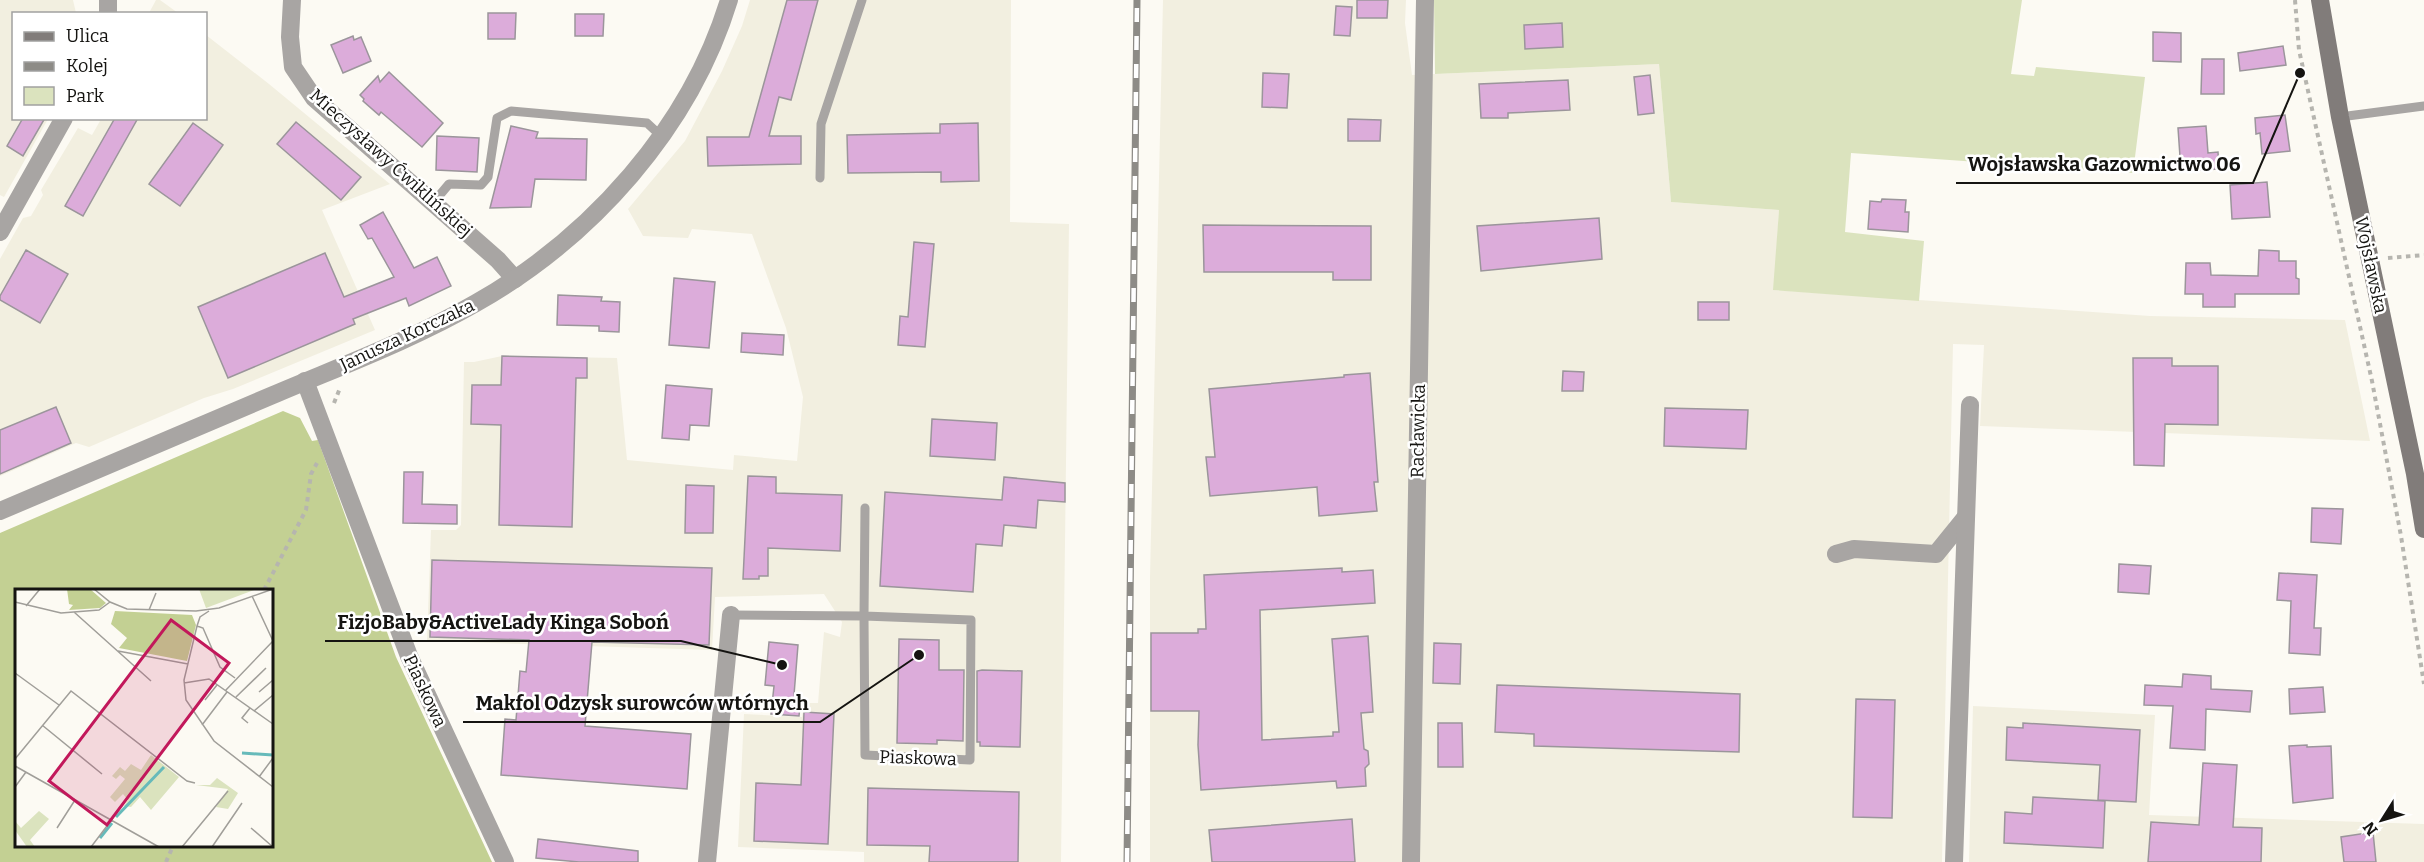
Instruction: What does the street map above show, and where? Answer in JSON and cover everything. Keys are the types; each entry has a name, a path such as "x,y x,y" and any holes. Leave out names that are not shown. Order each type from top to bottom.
{"street":[{"name":"Mieczysławy Ćwiklińskiej","path":"292,0 290,37 293,67 314,98 498,260 515,279"},
{"name":"Janusza Korczaka","path":"0,511 443,321 515,279 568,240 617,190 661,136 683,102 711,50 729,0"},
{"name":"Racławicka","path":"1411,862 1425,0"},
{"name":"Wojsławska","path":"2320,0 2340,117 2369,259 2419,473 2424,529"},
{"path":"0,231 63,120"},
{"name":"Piaskowa","path":"305,381 409,656 505,862"},
{"path":"1954,862 1970,405"},
{"path":"1836,554 1854,549 1936,554 1966,517"},
{"name":"Piaskowa","path":"707,862 731,615"}],"lane":[{"path":"820,178 821,124 862,0"},
{"path":"2340,117 2424,106"},
{"path":"434,203 449,184 481,185 488,177 497,118 511,111 647,123 661,136"},
{"name":"Piaskowa","path":"731,615 864,616 971,620 970,760 865,755 864,616 865,508"}],"path":[{"path":"2295,0 2299,50 2372,381 2401,536 2424,684"},
{"path":"2369,259 2424,255"},
{"path":"265,589 306,510 311,474 316,464 323,458"},
{"path":"166,862 173,847"}],"shaded area":[{"path":"0,0 73,0 76,12 12,12 12,120 47,120 4,197 0,195"},
{"path":"156,0 160,0 177,12 150,12"},
{"path":"750,0 1011,0 1010,222 1069,224 1061,862 864,862 864,852 738,847 744,714 802,717 804,703 818,703 824,632 840,637 842,622 824,594 715,597 712,650 427,641 431,530 456,530 461,525 464,362 502,356 617,358 627,460 733,470 734,455 797,461 803,397 786,328 752,234 692,229 688,238 643,236 628,209 685,141 722,71 742,26"},
{"path":"1163,0 1406,0 1405,23 1412,75 1659,64 1671,202 1779,210 1774,290 2150,316 2345,320 2370,441 1980,426 1984,345 1953,344 1942,862 1150,862 1150,578"},
{"path":"207,36 390,184 322,210 375,330 233,389 204,398 89,447 76,443 0,476 0,259 23,218 31,216 43,195 41,190 78,128 92,135 100,121 98,120 207,120"},
{"path":"1973,706 2155,715 2149,815 2424,824 2424,862 1969,862"}],"green space":[{"path":"1434,0 2022,0 2011,74 2034,76 2036,67 2145,77 2133,173 1851,153 1845,232 1924,241 1919,301 1773,290 1779,210 1671,202 1659,64 1435,74"},
{"path":"283,411 300,418 312,441 318,440 396,657 492,862 0,862 0,533"}],"building":[{"path":"787,0 818,0 791,100 779,97 769,136 801,136 801,164 708,166 707,137 749,137"},
{"path":"1357,0 1388,0 1387,18 1357,18"},
{"path":"1336,6 1352,7 1350,36 1334,35"},
{"path":"488,13 516,13 515,39 488,39"},
{"path":"575,14 604,14 603,36 575,36"},
{"path":"1562,23 1563,47 1525,49 1524,25"},
{"path":"2153,32 2181,33 2181,62 2153,61"},
{"path":"353,36 354,40 361,37 371,61 343,73 331,45"},
{"path":"2283,46 2286,65 2240,71 2238,53"},
{"path":"2202,59 2224,59 2224,94 2201,94"},
{"path":"389,72 443,123 422,147 381,112 379,115 363,101 360,95 378,76 380,82"},
{"path":"1263,73 1289,74 1287,108 1262,107"},
{"path":"1650,75 1654,113 1638,115 1634,77"},
{"path":"1568,80 1570,110 1508,113 1508,118 1481,118 1479,84"},
{"path":"2285,115 2290,151 2262,154 2260,133 2256,134 2255,118"},
{"path":"1348,119 1381,120 1380,141 1348,141"},
{"path":"22,120 44,120 23,156 7,146"},
{"path":"114,120 137,120 83,216 65,206"},
{"path":"296,122 361,177 341,200 277,144"},
{"path":"193,123 223,145 180,206 149,184"},
{"path":"978,123 979,181 941,182 941,172 848,173 847,135 940,133 940,124"},
{"path":"511,126 538,132 536,138 587,139 586,180 535,179 531,207 490,208"},
{"path":"2206,126 2208,153 2218,152 2219,169 2181,171 2178,128"},
{"path":"437,136 479,138 477,172 436,170"},
{"path":"2267,182 2270,217 2232,219 2230,185"},
{"path":"1882,199 1906,200 1905,212 1909,212 1908,232 1868,229 1870,201 1881,202"},
{"path":"383,212 414,268 437,257 451,286 409,306 406,298 353,319 355,324 228,378 198,307 325,253 344,297 394,277 372,238 368,239 360,225"},
{"path":"1599,218 1602,259 1481,271 1477,226"},
{"path":"1203,225 1371,226 1371,280 1333,280 1333,272 1204,272"},
{"path":"914,242 934,244 925,347 898,345 900,316 908,317"},
{"path":"26,250 68,274 40,323 0,300 0,296"},
{"path":"2259,250 2279,251 2279,261 2296,261 2299,294 2235,294 2235,307 2203,307 2203,294 2185,294 2186,263 2210,263 2211,275 2258,276"},
{"path":"674,278 715,282 709,348 669,345"},
{"path":"558,295 602,297 601,301 620,302 619,332 599,331 599,326 557,325"},
{"path":"1698,302 1729,302 1729,320 1698,320"},
{"path":"742,333 784,335 783,355 741,352"},
{"path":"502,356 587,358 587,378 576,378 572,527 499,525 501,425 471,424 472,385 501,385"},
{"path":"2133,358 2172,358 2172,366 2218,366 2218,425 2165,424 2164,466 2134,465"},
{"path":"1563,371 1584,372 1583,391 1562,391"},
{"path":"1370,373 1378,482 1374,482 1377,511 1319,516 1317,487 1210,496 1206,457 1215,457 1209,389"},
{"path":"666,385 712,389 709,426 690,425 689,440 662,438"},
{"path":"56,407 71,443 0,474 0,430"},
{"path":"1665,408 1748,410 1746,449 1664,446"},
{"path":"932,419 997,423 995,460 930,456"},
{"path":"404,472 423,472 422,504 457,505 457,524 403,523"},
{"path":"748,476 776,477 776,493 842,495 840,551 768,548 768,576 759,576 759,579 743,579"},
{"path":"1004,477 1065,483 1065,502 1038,500 1036,528 1004,525 1002,546 976,544 973,592 880,586 885,492 1002,500"},
{"path":"686,485 714,486 713,533 685,533"},
{"path":"2312,508 2343,509 2341,544 2311,542"},
{"path":"432,560 712,568 709,645 592,642 585,726 691,734 687,789 501,775 505,719 516,720 520,671 526,672 529,640 430,637"},
{"path":"2119,564 2151,566 2149,594 2118,592"},
{"path":"1342,568 1342,572 1373,570 1375,603 1260,610 1262,740 1333,736 1333,732 1339,732 1332,639 1368,636 1373,712 1361,713 1364,749 1368,751 1369,764 1365,768 1366,786 1337,788 1336,781 1201,790 1198,745 1199,711 1151,711 1151,633 1198,633 1198,629 1206,629 1204,575"},
{"path":"2279,573 2317,575 2314,628 2321,628 2320,655 2289,653 2291,601 2277,600"},
{"path":"899,639 939,640 939,670 964,670 963,741 937,740 937,744 897,743"},
{"path":"769,642 798,645 794,695 801,696 799,716 771,714 774,686 765,685"},
{"path":"1434,643 1461,644 1460,684 1433,683"},
{"path":"977,671 1022,671 1020,747 980,746 980,742 977,742"},
{"path":"2183,674 2211,676 2211,689 2252,691 2250,712 2206,709 2205,750 2170,748 2173,706 2144,705 2145,685 2182,687"},
{"path":"1497,685 1740,694 1739,752 1534,746 1534,734 1495,732"},
{"path":"2323,687 2325,712 2290,714 2289,689"},
{"path":"1856,699 1895,700 1892,818 1853,817"},
{"path":"804,712 834,714 828,844 754,841 756,783 801,785"},
{"path":"1438,723 1462,723 1463,767 1438,767"},
{"path":"2023,723 2140,730 2136,802 2098,800 2100,765 2006,760 2007,727 2023,728"},
{"path":"2307,745 2307,747 2331,746 2333,798 2293,803 2289,746"},
{"path":"2203,763 2237,765 2233,827 2262,828 2261,862 2148,862 2151,822 2199,825"},
{"path":"868,788 1019,792 1018,862 929,862 930,846 867,845"},
{"path":"2033,797 2105,801 2103,848 2004,843 2005,812 2032,814"},
{"path":"1352,819 1355,862 1212,862 1209,830"},
{"path":"2373,832 2376,862 2344,862 2341,837"},
{"path":"538,839 638,851 638,862 579,862 536,858"}],"railway":[{"path":"1127,862 1137,0"}],"place":[{"name":"Wojsławska Gazownictwo 06","path":"2300,73"},
{"name":"Makfol Odzysk surowców wtórnych","path":"919,655"},
{"name":"FizjoBaby&ActiveLady Kinga Soboń","path":"782,665"}]}
